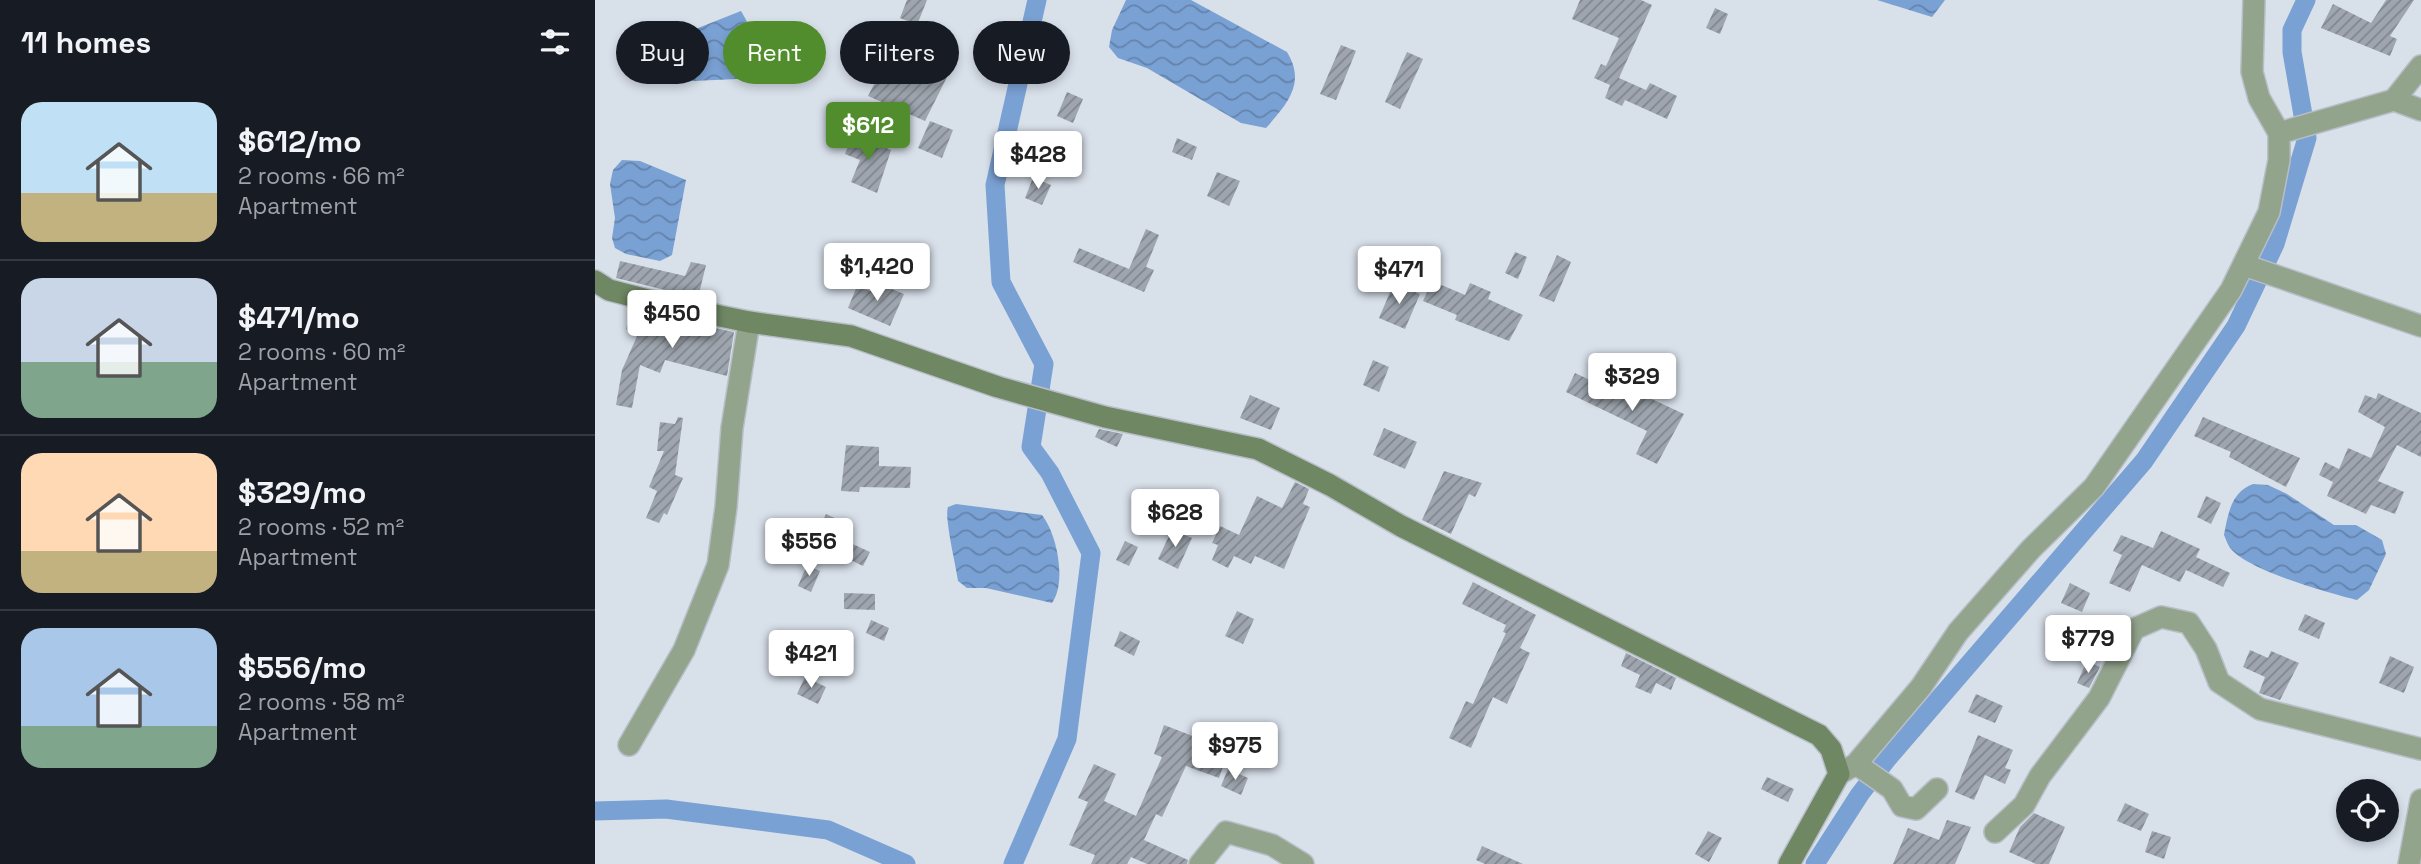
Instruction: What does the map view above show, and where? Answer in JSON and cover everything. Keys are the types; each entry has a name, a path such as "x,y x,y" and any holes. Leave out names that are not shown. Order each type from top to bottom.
{"main road":[{"path":"595,281 609,290 749,322 851,336 998,387 1053,403 1105,417 1258,449 1401,526 1819,735 1854,770 1789,864"}],"street":[{"path":"2252,1 2255,21 2252,72 2259,97 2287,130"},
{"path":"2287,130 2394,100 2421,66"},
{"path":"2394,100 2421,110"},
{"path":"1937,789 1916,809 1909,809 1902,806 1892,789 1854,770 1921,687 1958,632 2031,550 2094,487 2231,290 2246,265 2269,212 2287,130"},
{"path":"2246,265 2421,326"},
{"path":"629,745 684,650 718,565 732,428 749,322"},
{"path":"1995,832 2024,805 2040,776 2099,698 2134,629 2161,617 2189,623 2206,649 2219,682 2260,709 2421,749"},
{"path":"2409,864 2421,800"},
{"path":"1200,863 1226,832 1272,845 1303,864"}],"water":[{"path":"1126,0 1191,0 1287,52 1295,73 1295,83 1281,110 1266,128 1241,123 1147,68 1118,58 1109,47 1112,30"},
{"path":"1877,0 1945,0 1932,17"},
{"path":"741,11 747,21 723,21 723,80 709,80 709,24"},
{"path":"622,160 640,161 686,180 672,255 660,261 626,254 615,248 612,238 615,218 610,184 613,170"},
{"path":"2253,484 2268,485 2287,494 2334,525 2356,525 2382,540 2386,554 2369,590 2357,600 2328,592 2272,573 2231,549 2224,535 2229,512 2240,492"},
{"path":"956,504 1042,515 1052,534 1058,558 1059,583 1052,603 986,588 967,588 958,581 947,513 948,507"}],"building":[{"path":"907,0 927,0 919,21 900,18"},
{"path":"1580,0 1641,0 1652,5 1619,78 1646,90 1650,83 1677,96 1667,119 1625,100 1622,106 1605,98 1610,85 1594,78 1601,64 1606,66 1619,38 1572,19"},
{"path":"2386,0 2414,0 2390,36 2397,39 2390,56 2321,28 2333,4 2371,23"},
{"path":"1715,8 1728,14 1720,34 1706,28"},
{"path":"1341,45 1356,51 1336,100 1320,94"},
{"path":"1407,52 1423,59 1400,109 1385,102"},
{"path":"874,84 944,84 925,121 868,96"},
{"path":"1067,92 1083,99 1073,123 1057,116"},
{"path":"930,121 953,130 942,158 918,148"},
{"path":"853,134 891,150 877,193 851,182 860,160 845,154"},
{"path":"1177,138 1197,147 1192,160 1172,152"},
{"path":"1217,172 1240,181 1229,206 1207,196"},
{"path":"1033,178 1051,185 1042,205 1025,198"},
{"path":"1146,229 1159,235 1146,267 1154,270 1144,292 1073,262 1079,248 1129,269"},
{"path":"1515,252 1527,257 1518,279 1505,273"},
{"path":"1557,255 1571,262 1554,302 1539,296"},
{"path":"620,261 685,276 691,262 706,265 698,298 616,278"},
{"path":"1432,281 1465,295 1470,283 1491,292 1488,299 1523,315 1509,341 1455,320 1457,315 1423,301"},
{"path":"877,283 904,294 890,326 848,308 857,286 873,292"},
{"path":"1394,283 1420,294 1405,329 1379,318"},
{"path":"633,312 657,322 659,316 734,332 727,376 665,360 660,373 640,365 632,408 616,405 622,370 638,334 626,329"},
{"path":"1373,360 1389,367 1379,392 1363,385"},
{"path":"1575,373 1609,389 1613,381 1684,414 1657,464 1636,454 1647,431 1566,392"},
{"path":"2378,393 2421,413 2421,457 2397,445 2378,481 2404,492 2395,514 2371,505 2366,514 2327,496 2333,482 2319,475 2325,462 2339,469 2348,448 2371,458 2385,427 2358,412 2365,395 2376,399"},
{"path":"1250,395 1280,408 1271,430 1240,418"},
{"path":"678,417 683,418 675,475 683,478 667,515 664,513 659,523 646,518 657,491 649,487 664,451 657,451 660,422 675,424"},
{"path":"2203,417 2300,458 2286,487 2229,457 2231,452 2194,436"},
{"path":"1384,428 1417,442 1405,469 1373,455"},
{"path":"1099,429 1123,434 1117,447 1095,437"},
{"path":"846,445 879,447 879,466 911,467 910,488 860,487 859,492 841,491"},
{"path":"1444,471 1482,483 1475,497 1469,494 1451,534 1422,520"},
{"path":"1295,482 1309,489 1303,504 1310,507 1284,569 1255,556 1251,564 1234,556 1228,568 1212,560 1218,545 1212,543 1220,526 1239,535 1257,496 1282,508"},
{"path":"2206,496 2221,503 2211,524 2197,517"},
{"path":"826,514 845,523 839,536 820,527"},
{"path":"1172,530 1192,538 1178,569 1158,559"},
{"path":"2161,531 2200,549 2196,557 2230,573 2223,587 2186,570 2180,582 2142,565 2130,592 2109,583 2122,555 2113,551 2121,535 2153,548"},
{"path":"846,541 870,552 863,566 840,555"},
{"path":"1125,541 1138,547 1129,566 1116,560"},
{"path":"807,565 820,571 811,592 798,586"},
{"path":"1473,582 1536,615 1520,648 1530,653 1507,704 1493,697 1471,748 1449,738 1466,701 1473,704 1506,633 1503,632 1506,625 1462,604"},
{"path":"2070,583 2090,593 2082,612 2061,603"},
{"path":"844,593 875,594 875,610 844,609"},
{"path":"1237,611 1254,619 1243,644 1225,636"},
{"path":"2305,614 2325,623 2319,639 2298,630"},
{"path":"871,620 889,628 884,641 866,633"},
{"path":"1120,631 1140,641 1134,656 1114,646"},
{"path":"2250,650 2268,658 2271,651 2299,663 2280,700 2259,693 2265,677 2243,667"},
{"path":"1626,653 1676,678 1671,690 1656,683 1651,694 1635,687 1640,675 1621,666"},
{"path":"2390,656 2414,667 2404,693 2379,683"},
{"path":"2087,661 2100,667 2089,688 2077,683"},
{"path":"805,677 826,687 818,704 797,694"},
{"path":"1976,694 2003,706 1995,723 1968,712"},
{"path":"1164,725 1229,750 1219,778 1186,766 1162,817 1156,814 1144,840 1188,860 1187,864 1147,864 1131,857 1127,864 1091,864 1095,855 1069,845 1088,802 1078,798 1094,764 1116,774 1104,801 1136,816 1162,757 1154,754"},
{"path":"1978,735 2013,750 2005,768 2011,770 2005,784 1985,775 1974,800 1955,792"},
{"path":"1228,769 1248,778 1241,795 1221,786"},
{"path":"1767,777 1794,789 1788,802 1761,789"},
{"path":"2125,803 2149,814 2141,831 2117,821"},
{"path":"2034,813 2065,827 2049,864 2036,864 2009,852 2020,827"},
{"path":"1947,820 1971,827 1955,864 1893,864 1908,828 1939,840"},
{"path":"1708,831 1722,838 1709,862 1695,854"},
{"path":"2152,831 2171,837 2164,859 2145,852"},
{"path":"1482,846 1523,864 1485,864 1476,860"}],"waterway":[{"path":"1013,864 1067,739 1091,553 1050,473 1031,447 1044,364 1001,282 995,185 1037,0"},
{"path":"1815,864 1860,794 1888,758 2144,461 2236,326 2275,244 2307,138 2292,52 2292,30 2306,0"},
{"path":"595,811 666,809 828,830 906,864"}]}
